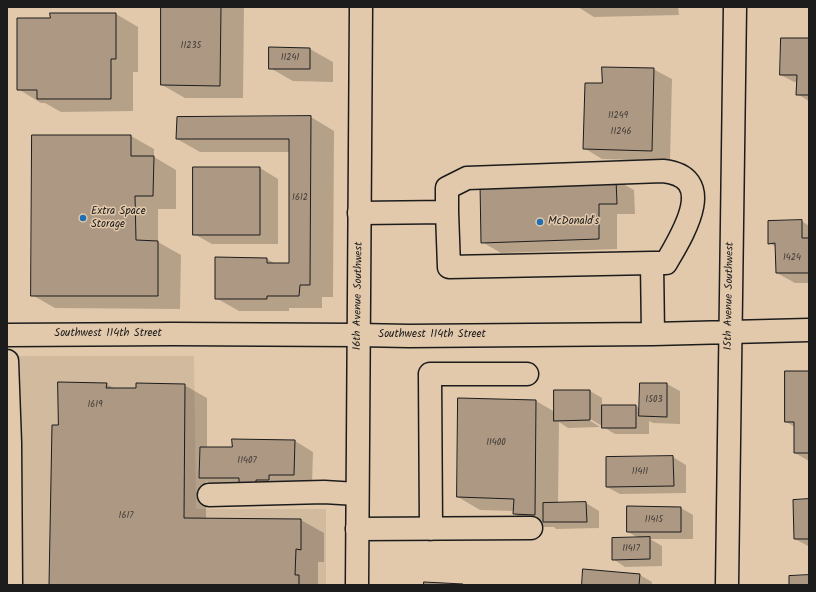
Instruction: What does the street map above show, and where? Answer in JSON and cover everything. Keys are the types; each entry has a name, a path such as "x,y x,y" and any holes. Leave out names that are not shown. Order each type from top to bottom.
{"street":[{"name":"16th Avenue Southwest","path":"357,585 361,7"},
{"name":"15th Avenue Southwest","path":"727,585 735,7"},
{"path":"653,334 659,264 684,231 694,205 694,196 691,188 686,180 680,175 672,172 663,172 467,178 447,188 449,267 659,264"},
{"path":"359,213 447,212"},
{"name":"Southwest 114th Street","path":"7,335 409,336 653,334 809,330"},
{"path":"7,361 10,443 10,585"},
{"path":"431,529 430,374 527,374"},
{"path":"209,495 324,492 357,494"},
{"path":"357,529 531,528"}],"shaded area":[{"path":"7,356 194,356 196,509 326,509 326,585 7,585"}],"building":[{"path":"161,7 221,7 220,86 161,85"},
{"path":"50,13 116,13 116,59 111,59 111,99 37,99 37,90 17,90 17,18 50,18"},
{"path":"781,38 809,38 809,95 796,95 797,75 780,75"},
{"path":"269,47 310,48 310,69 269,69"},
{"path":"602,67 654,68 652,151 583,149 585,83 602,83"},
{"path":"311,116 310,285 300,285 299,296 267,296 267,299 215,299 215,257 267,258 267,263 289,263 289,139 176,139 177,117"},
{"name":"Extra Space Storage","path":"32,135 131,135 131,156 154,156 153,196 135,196 136,240 158,241 158,296 31,296"},
{"path":"193,167 260,167 260,235 193,235"},
{"name":"McDonald's","path":"616,179 617,204 599,204 599,239 481,243 480,183"},
{"path":"802,220 802,238 809,238 809,273 776,273 775,243 768,244 768,221"},
{"path":"785,371 809,371 809,453 794,453 794,422 785,422"},
{"path":"58,382 107,383 106,388 136,388 136,383 185,384 184,518 301,519 301,550 296,549 295,575 299,575 299,585 49,585 52,425 58,425"},
{"path":"640,383 667,383 667,417 639,416"},
{"path":"554,390 590,390 590,420 554,421"},
{"path":"458,398 536,400 535,515 513,514 514,499 457,497"},
{"path":"602,405 636,405 636,428 602,428"},
{"path":"232,439 295,440 294,475 269,475 269,480 256,480 256,487 239,487 239,478 199,478 200,447 232,447"},
{"path":"673,456 674,486 606,487 606,457"},
{"path":"809,499 809,539 794,539 793,500"},
{"path":"586,502 587,522 543,522 543,503"},
{"path":"627,506 681,507 681,532 627,532"},
{"path":"650,537 650,559 612,560 612,538"},
{"path":"583,569 640,574 639,585 582,585"},
{"path":"809,575 809,585 789,585 789,576"},
{"path":"424,582 463,584 424,585"}],"place":[{"name":"Extra Space Storage","path":"83,218"},
{"name":"McDonald's","path":"540,222"}]}
